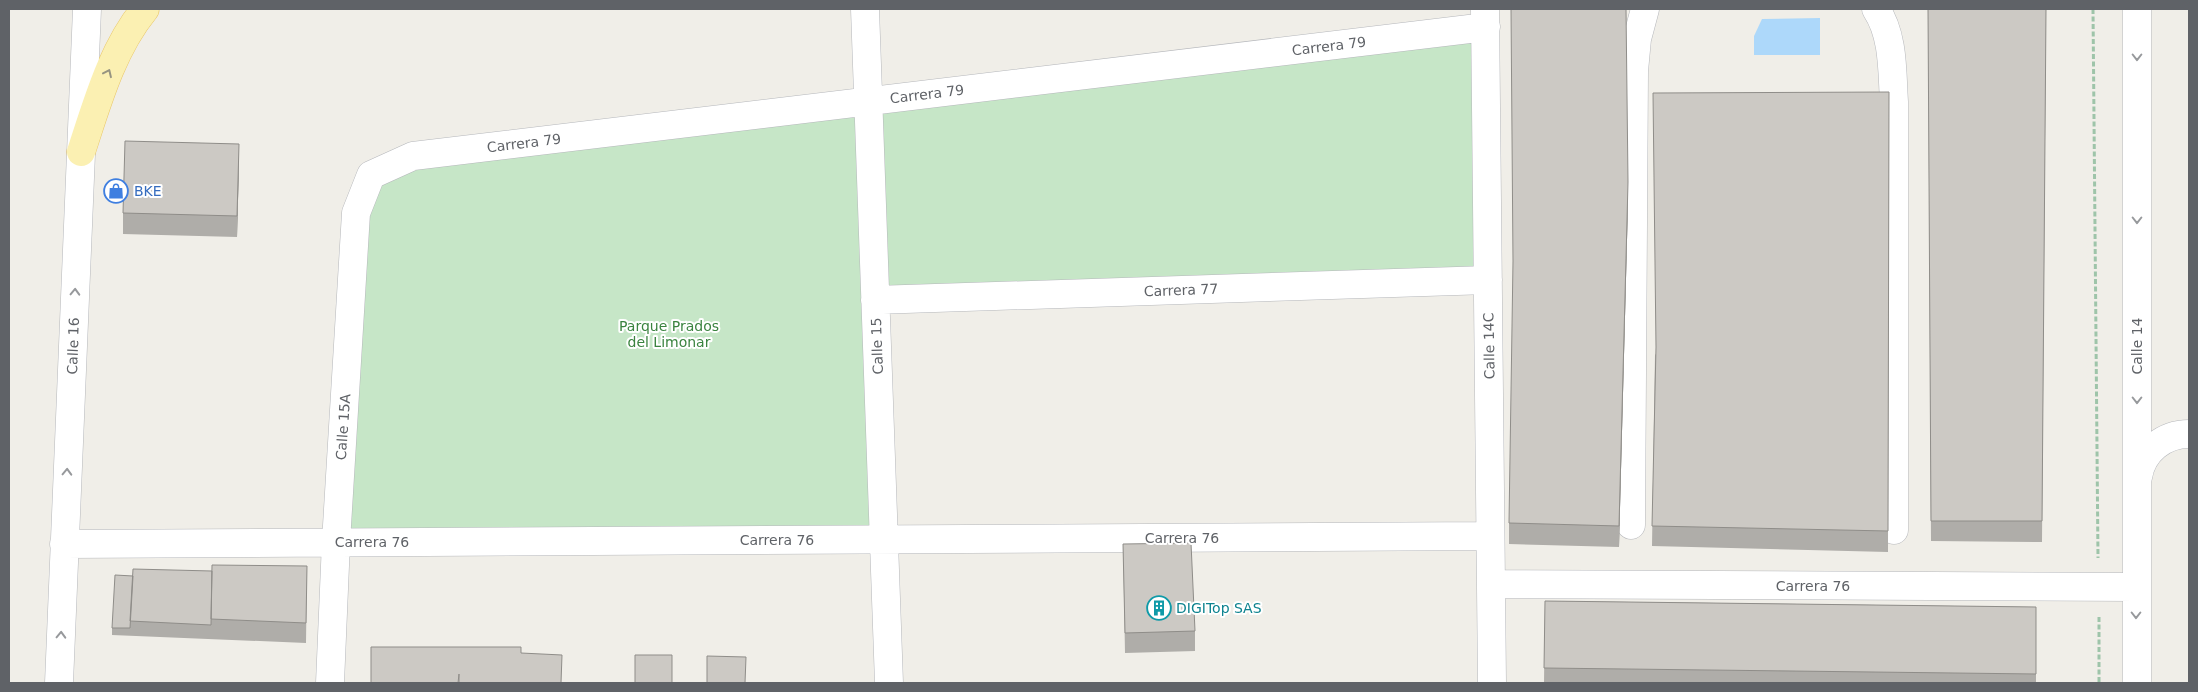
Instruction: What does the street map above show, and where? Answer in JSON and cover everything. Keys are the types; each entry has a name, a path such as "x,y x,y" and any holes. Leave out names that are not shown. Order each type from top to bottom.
{"main road":[{"path":"81,152 106,77 130,31 145,9"}],"street":[{"name":"Calle 16","path":"59,683 87,9"},
{"name":"Calle 15","path":"865,9 889,683"},
{"path":"1631,524 1634,72 1637,39 1644,9"},
{"path":"1876,9 1886,31 1890,50 1894,102 1894,530"},
{"name":"Calle 14","path":"2137,9 2137,683"},
{"name":"Carrera 79","path":"371,175 413,156 868,102 1485,18"},
{"name":"Calle 14C","path":"1485,18 1492,683"},
{"name":"Calle 15A","path":"330,683 336,542 356,213 371,175"},
{"name":"Carrera 77","path":"875,300 1488,280"},
{"path":"2137,484 2139,469 2146,455 2157,444 2172,436 2189,434"},
{"name":"Carrera 76","path":"64,544 1490,536"},
{"name":"Carrera 76","path":"1490,584 2136,588"}],"path":[{"path":"2093,9 2099,683"}],"green space":[{"name":"Parque Prados del Limonar","path":"1486,27 1488,280 875,300 884,540 336,542 371,175"}],"water":[{"path":"1820,18 1820,55 1754,55 1754,36 1762,19"}],"building":[{"path":"1511,9 1626,9 1628,182 1619,526 1509,523 1513,261"},
{"path":"1928,9 2046,9 2042,521 1931,521"},
{"path":"1889,92 1888,531 1652,526 1656,347 1653,93"},
{"path":"125,141 239,144 237,216 123,213"},
{"name":"DIGITop SAS","path":"1191,543 1195,631 1125,633 1123,544"},
{"path":"212,565 307,566 306,623 211,619"},
{"path":"133,569 212,571 211,625 130,621"},
{"path":"115,575 133,576 130,628 112,628"},
{"path":"1545,601 2036,607 2036,674 1544,668"},
{"path":"371,647 521,647 521,653 562,655 561,683 459,683 459,674 458,683 371,683"},
{"path":"635,655 672,655 672,683 635,683"},
{"path":"707,656 746,657 745,683 707,683"}],"place":[{"name":"BKE","path":"116,191"},
{"name":"DIGITop SAS","path":"1159,608"}]}
